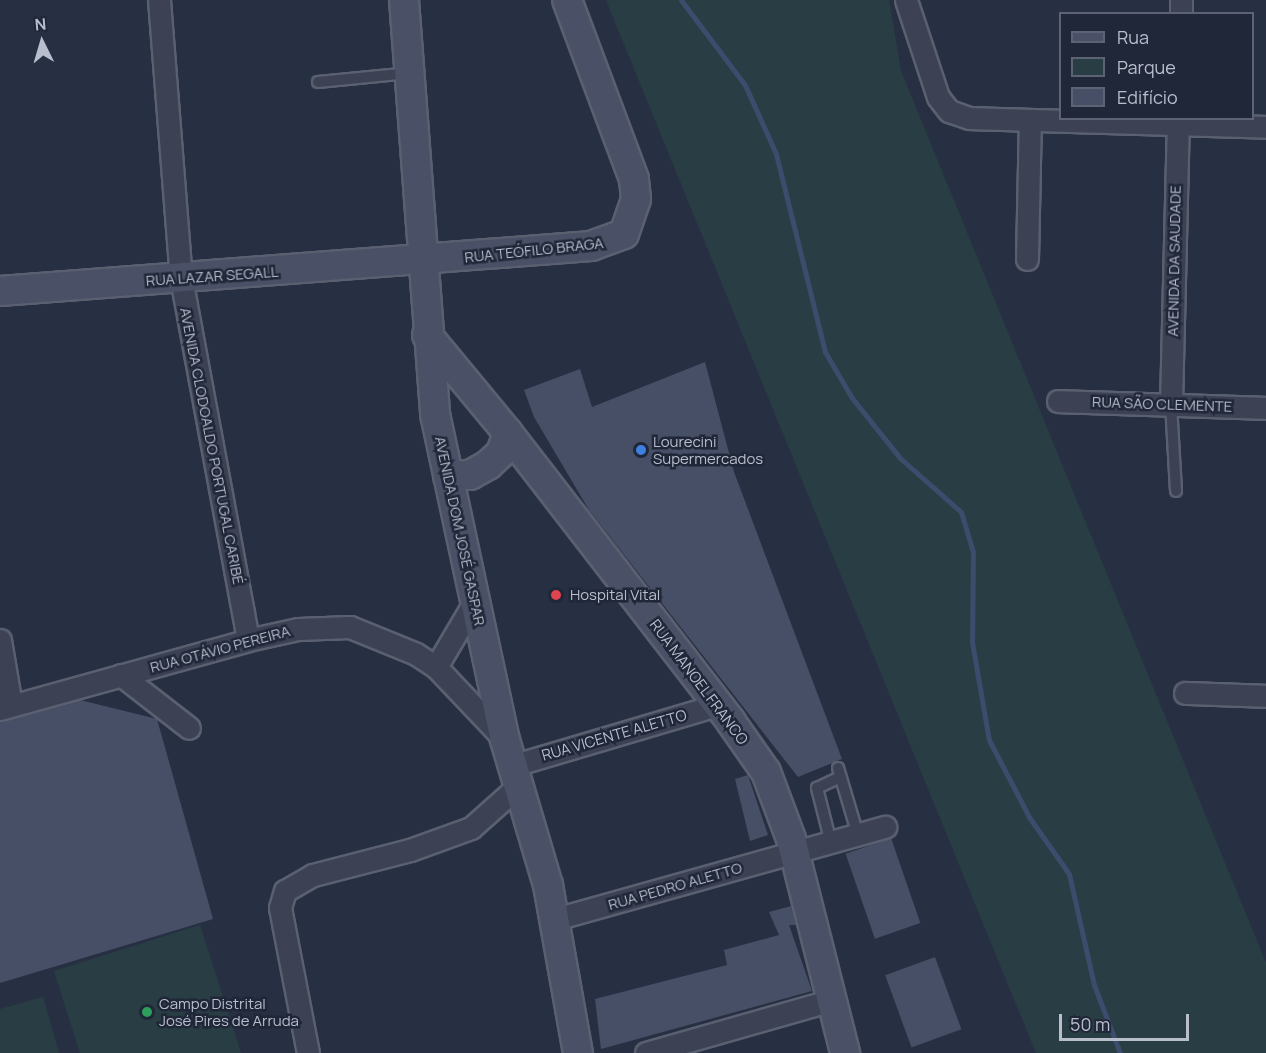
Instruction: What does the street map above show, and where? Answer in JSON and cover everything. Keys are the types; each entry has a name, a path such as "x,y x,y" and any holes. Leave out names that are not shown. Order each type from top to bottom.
{"street":[{"name":"AVENIDA CLODOALDO PORTUGAL CARIBÉ","path":"159,0 181,278 248,640"},
{"name":"AVENIDA DOM JOSÉ GASPAR","path":"404,0 435,414 511,764 555,920 578,1053"},
{"name":"RUA TEÓFILO BRAGA","path":"424,261 591,246 624,234 633,219 636,199 633,179 567,0"},
{"path":"906,0 938,97 949,111 969,118 1178,121 1266,127"},
{"path":"1027,259 1030,120"},
{"name":"AVENIDA DA SAUDADE","path":"1171,404 1178,121"},
{"name":"RUA LAZAR SEGALL","path":"0,291 424,261"},
{"name":"RUA MANOEL FRANCO","path":"428,335 508,433 766,772 780,802 795,853 845,1053"},
{"path":"435,414 457,400 482,402"},
{"name":"RUA SÃO CLEMENTE","path":"1058,401 1266,408"},
{"path":"448,476 470,475 488,465 501,453 508,433"},
{"path":"436,667 475,601"},
{"name":"RUA OTÁVIO PEREIRA","path":"6,707 248,640 298,629 350,627 416,654 436,667 511,764"},
{"path":"0,640 6,707"},
{"path":"121,675 189,728"},
{"path":"1185,693 1266,697"},
{"name":"RUA VICENTE ALETTO","path":"511,764 717,705"},
{"path":"308,1053 281,914 285,891 313,875 410,850 471,828 511,764"},
{"name":"RUA PEDRO ALETTO","path":"555,920 885,827"},
{"path":"646,1053 832,1000"}],"lane":[{"path":"318,82 410,73"},
{"path":"1171,404 1176,491"},
{"path":"831,843 817,788 839,772 858,835"}],"green space":[{"path":"606,0 889,0 901,71 1266,963 1266,1053 1036,1053"},
{"name":"Campo Distrital José Pires de Arruda","path":"200,925 241,1053 80,1053 54,971"},
{"path":"43,997 59,1053 0,1053 0,1009"}],"building":[{"path":"705,362 734,472 842,759 798,777 589,510 534,417 524,390 580,369 592,407"},
{"path":"80,700 157,719 213,919 0,983 0,722"},
{"path":"748,775 768,835 750,841 735,779"},
{"path":"891,838 920,923 875,939 846,854"},
{"path":"791,906 796,925 789,925 812,991 601,1049 595,999 727,965 724,950 779,935 769,912"},
{"path":"935,957 961,1029 912,1047 885,975"}],"waterway":[{"path":"681,0 745,85 776,154 825,352 852,398 900,458 961,512 973,552 972,642 989,740 1029,817 1069,874 1094,985 1120,1053"}],"place":[{"name":"Lourecini Supermercados","path":"641,450"},
{"name":"Hospital Vital","path":"556,595"},
{"name":"Campo Distrital José Pires de Arruda","path":"147,1012"}]}
